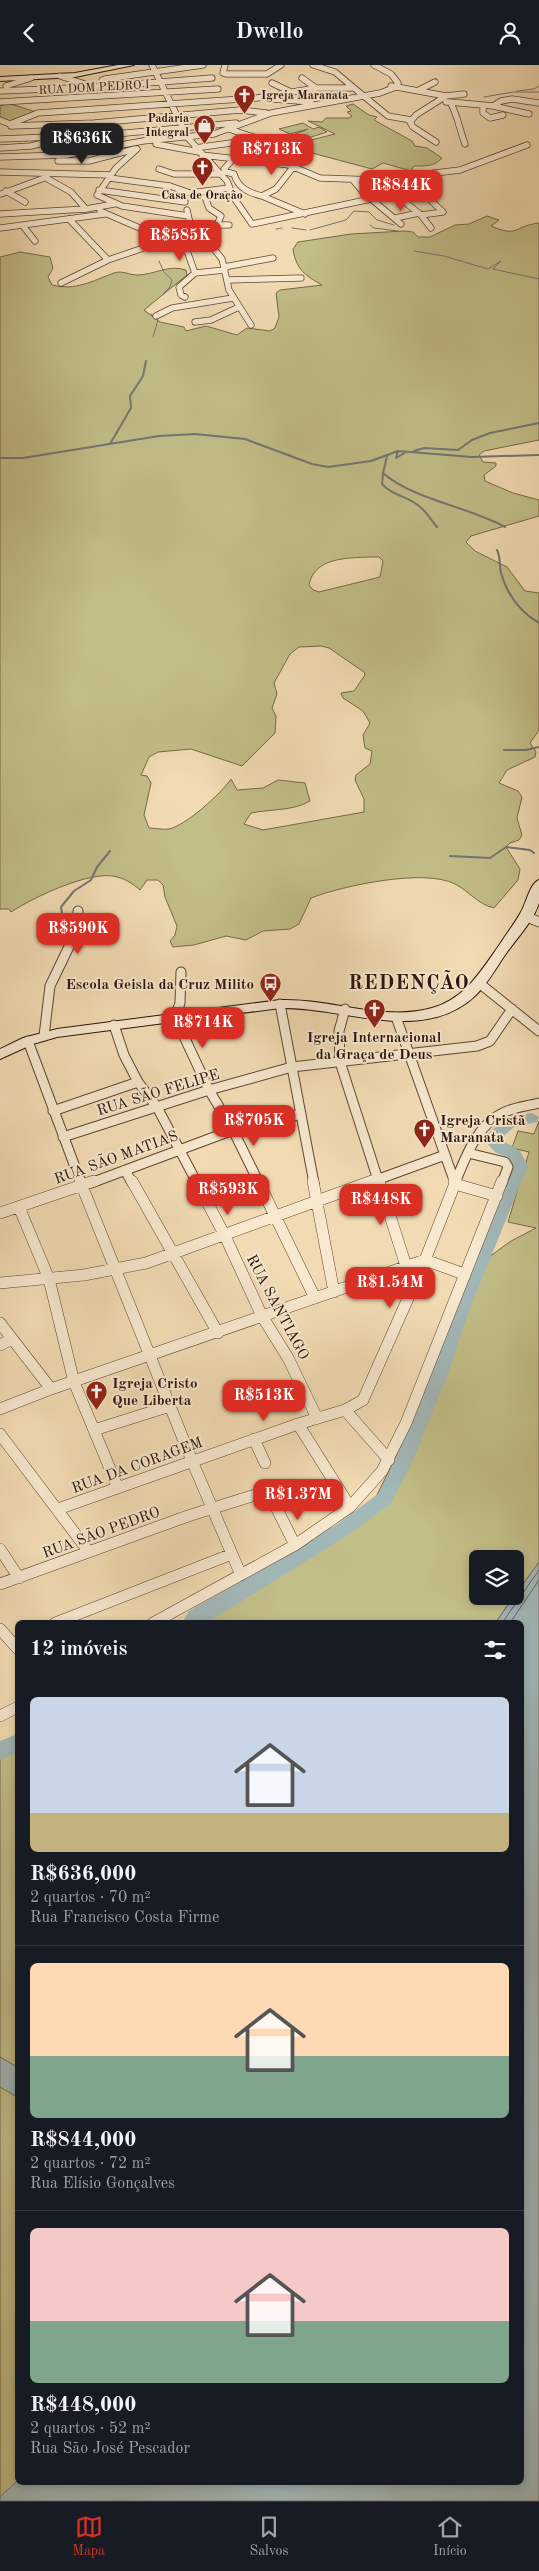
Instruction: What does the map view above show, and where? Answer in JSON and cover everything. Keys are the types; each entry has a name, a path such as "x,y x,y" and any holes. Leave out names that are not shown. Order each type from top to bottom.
{"main road":[{"path":"0,78 74,73 120,65"},
{"path":"0,78 60,77 130,65"},
{"path":"0,1054 44,1036 280,1004 312,1003 396,1017 443,1009 459,1001 479,983 525,916 538,889"}],"street":[{"path":"152,65 188,138 220,174 252,224 371,199"},
{"path":"225,65 224,74 267,74 281,65"},
{"path":"313,65 324,66 338,74 388,116 411,120 446,96"},
{"path":"374,65 393,77 398,83 380,93"},
{"path":"104,86 102,81 105,79 203,66"},
{"path":"0,148 40,145 67,136 80,111 100,94 95,87 60,77"},
{"path":"0,84 8,88 95,87 212,77"},
{"path":"302,77 316,89"},
{"path":"0,91 31,78"},
{"path":"361,95 416,90 435,82"},
{"path":"272,83 291,92"},
{"path":"0,127 10,125 73,124 240,110 260,114 271,113 325,103 393,86 446,96 464,94"},
{"path":"257,98 316,89 354,87"},
{"path":"8,88 9,103"},
{"name":"RUA DOM PEDRO I","path":"0,102 9,103 218,89"},
{"path":"28,110 38,113 80,111 170,104 228,97 325,103"},
{"path":"454,107 483,108 509,99 539,103"},
{"path":"440,101 491,106 529,114"},
{"path":"9,103 19,107"},
{"path":"0,109 9,103"},
{"path":"450,103 454,107 456,122 465,144"},
{"path":"483,108 483,113 490,118 503,115"},
{"path":"0,120 10,125 38,113"},
{"path":"0,157 51,156 101,150 156,140 188,138 219,133 260,114"},
{"path":"411,120 413,127 436,142"},
{"path":"0,139 104,135 241,123"},
{"path":"221,124 265,141 255,144"},
{"path":"10,125 13,156"},
{"path":"101,150 104,135"},
{"path":"199,152 238,142"},
{"path":"51,156 53,160 84,162 156,144 294,166 316,177 353,180 417,177 428,172 460,170"},
{"path":"450,175 527,145"},
{"path":"137,149 116,168 97,195 114,204 188,216"},
{"path":"93,151 116,168"},
{"path":"228,173 224,169 235,157"},
{"path":"262,196 276,189 294,166"},
{"path":"64,175 68,167"},
{"path":"158,169 170,174 234,174 236,181 247,192 274,200 306,214"},
{"path":"0,172 110,177 164,186 190,193 230,189"},
{"path":"185,174 192,183"},
{"path":"4,193 54,175"},
{"path":"46,178 71,192 90,209 149,232 159,246 108,260 61,283"},
{"path":"353,180 371,199 401,224"},
{"path":"99,190 185,200 205,197 230,189 236,181"},
{"path":"152,197 164,186"},
{"path":"395,218 443,212 418,189"},
{"path":"4,193 25,203"},
{"path":"190,193 185,200 189,225 193,236"},
{"path":"395,194 420,214 431,228"},
{"path":"205,197 209,208 221,215 217,225"},
{"path":"261,203 274,200"},
{"path":"0,213 90,209 114,204"},
{"path":"0,228 105,214"},
{"path":"69,219 108,260"},
{"path":"23,225 34,241"},
{"path":"189,225 229,225"},
{"path":"210,225 208,237 212,248 222,259 226,280 233,298 252,325"},
{"path":"195,273 186,248 212,248"},
{"path":"186,297 181,295 179,287 195,273 261,265 273,258"},
{"path":"261,265 269,278"},
{"path":"226,280 301,278"},
{"path":"156,316 172,308 233,298"},
{"path":"195,322 211,319 239,307"},
{"path":"44,1036 50,986 78,928 78,911"},
{"path":"525,916 539,922"},
{"path":"181,972 180,1003 175,1017 209,1090 232,1130 315,1298"},
{"path":"479,983 539,1031"},
{"path":"280,1004 334,1291"},
{"path":"345,1009 339,1031 340,1061 406,1266"},
{"name":"RUA SÃO FELIPE","path":"63,1137 209,1090 292,1067 410,1054 486,1043 494,1036 512,1009"},
{"path":"396,1017 455,1184 497,1196"},
{"name":"RUA SANTIAGO","path":"114,1025 124,1055 138,1083 157,1107 225,1236 262,1316 288,1358 317,1418"},
{"path":"28,1041 82,1186 117,1269 192,1461 241,1575"},
{"path":"53,1111 138,1083"},
{"name":"RUA DA CORAGEM","path":"58,1509 254,1439 359,1404 367,1394 425,1260 468,1153 477,1137 491,1120 506,1111 538,1101"},
{"name":"RUA SÃO MATIAS","path":"0,1213 82,1186 232,1130 301,1114"},
{"path":"158,1620 295,1545 350,1507 371,1485 389,1460 508,1167 505,1162 468,1153"},
{"path":"446,1157 452,1164 463,1165"},
{"path":"0,1283 50,1279 117,1269 173,1255 318,1200 446,1157"},
{"path":"125,1170 218,1333"},
{"path":"19,1207 50,1279 74,1382 118,1487"},
{"path":"0,1409 51,1389 218,1333 425,1260 464,1274"},
{"path":"0,1323 51,1389"},
{"path":"0,1345 12,1339"},
{"path":"94,1430 170,1406"},
{"path":"345,1410 389,1460"},
{"path":"298,1424 350,1507"},
{"path":"0,1434 90,1552"},
{"path":"254,1439 265,1463"},
{"name":"RUA SÃO PEDRO","path":"0,1584 212,1508 255,1495"},
{"path":"277,1509 295,1545"},
{"path":"0,1549 19,1578"},
{"path":"63,1620 232,1554"},
{"path":"0,1629 15,1642"},
{"path":"0,1716 15,1708"}],"shaded area":[{"path":"8,103 39,113 9,125 0,121 0,106"},
{"path":"353,104 369,115 377,117 374,120 412,141 415,146 427,148 442,158 425,166 414,166 411,171 383,163 372,169 282,145 280,142 304,145 307,141 335,134 308,121 322,122 326,118 349,118 352,116 347,112 351,111 346,106"},
{"path":"303,123 313,129 319,127 327,132 305,139 295,134 308,129 290,134 279,129"},
{"path":"487,216 499,220 491,226 507,231 539,223 539,440 484,451 479,455 483,462 496,463 496,466 484,475 485,481 513,493 539,500 539,516 471,536 466,542 475,551 507,567 525,591 539,593 539,730 530,743 536,752 535,757 507,770 499,783 518,791 522,797 517,818 522,835 519,840 510,843 506,847 520,869 518,880 494,908 483,904 455,884 441,880 404,878 362,884 311,898 299,924 290,929 263,931 246,940 226,936 194,945 173,947 170,941 175,935 177,926 165,897 163,885 158,880 147,880 140,890 120,878 93,877 62,886 33,899 11,912 9,909 0,909 0,257 20,252 50,257 53,268 48,277 52,285 61,287 84,284 117,272 143,275 180,268 186,270 187,275 144,310 160,322 184,327 186,331 206,326 237,335 247,328 270,331 275,328 279,317 276,293 280,290 322,285 299,267 293,249 298,242 351,234 404,231 413,232 418,237 430,237 455,225 469,224","holes":["379,557 383,561 380,577 319,592 313,590 309,585 312,576 325,564 352,558","321,646 329,648 364,672 365,675 354,691 341,693 343,698 363,711 370,723 363,735 365,748 372,751 370,764 356,775 355,780 364,799 364,812 263,830 244,824 251,813 297,807 310,801 305,783 278,780 263,788 237,790 231,779 212,800 176,827 169,829 149,828 144,815 151,783 147,776 141,775 149,757 158,752 191,749 242,766 275,733 276,716 272,708 277,694 274,683 290,654 299,647"]},
{"path":"539,1121 539,1562 524,1583 524,1550 469,1550 469,1605 508,1605 497,1620 203,1620 261,1587 339,1538 371,1507 414,1420 474,1268 511,1241 536,1228 508,1222 529,1152 512,1148 518,1131 534,1134"},
{"path":"15,1741 15,2066 0,2057 0,1751"},
{"path":"0,2087 15,2095 15,2484 0,2497"}],"water":[{"path":"539,1562 539,2501 0,2501 0,2497 15,2483 15,2485 524,2485 524,1620 497,1620 508,1605 524,1605 524,1583"},
{"path":"0,2057 15,2066 15,2096 0,2087"}],"waterway":[{"path":"517,91 534,89 539,86"},
{"path":"484,97 513,92 539,92"},
{"path":"310,230 346,220 354,211 369,212 377,220 394,225"},
{"path":"370,225 374,228 398,231"},
{"path":"276,229 282,228"},
{"path":"292,228 306,230"},
{"path":"414,251 444,256 488,269 501,261 493,269 539,279"},
{"path":"159,261 164,272 172,280 170,287 163,294"},
{"path":"151,314 158,320 153,337"},
{"path":"110,444 131,408 130,396 143,376 146,361"},
{"path":"414,451 424,448 458,450 472,440 490,433 539,423"},
{"path":"110,444 159,436 195,434 245,439 312,464 328,467 371,461 398,451"},
{"path":"0,458 23,458 110,444"},
{"path":"398,451 472,457 539,455"},
{"path":"398,451 396,458 406,452"},
{"path":"383,473 387,456"},
{"path":"383,473 410,490 474,513 505,527"},
{"path":"383,473 382,484 419,506 437,527"},
{"path":"497,550 501,573 515,602 532,619 539,623"},
{"path":"504,750 526,750 539,747"},
{"path":"450,856 490,858 506,847 530,850 534,853"},
{"path":"63,919 61,907 74,891 91,880 97,867 110,851"},
{"path":"194,1620 342,1530 385,1498 404,1460 439,1376 463,1305 520,1166 515,1155 500,1148 492,1140 500,1129 509,1123 532,1118"},
{"path":"0,1751 15,1744"}],"place":[{"name":"Igreja Maranata","path":"245,114"},
{"name":"Padaria Integral","path":"205,144"},
{"name":"Casa de Oração","path":"202,187"},
{"name":"Escola Geisla da Cruz Milito","path":"270,1003"},
{"name":"Igreja Internacional da Graça de Deus","path":"374,1028"},
{"name":"Igreja Cristã Maranata","path":"424,1148"},
{"name":"Igreja Cristo Que Liberta","path":"96,1411"}],"district":[{"name":"REDENÇÃO","path":"409,982"}]}
